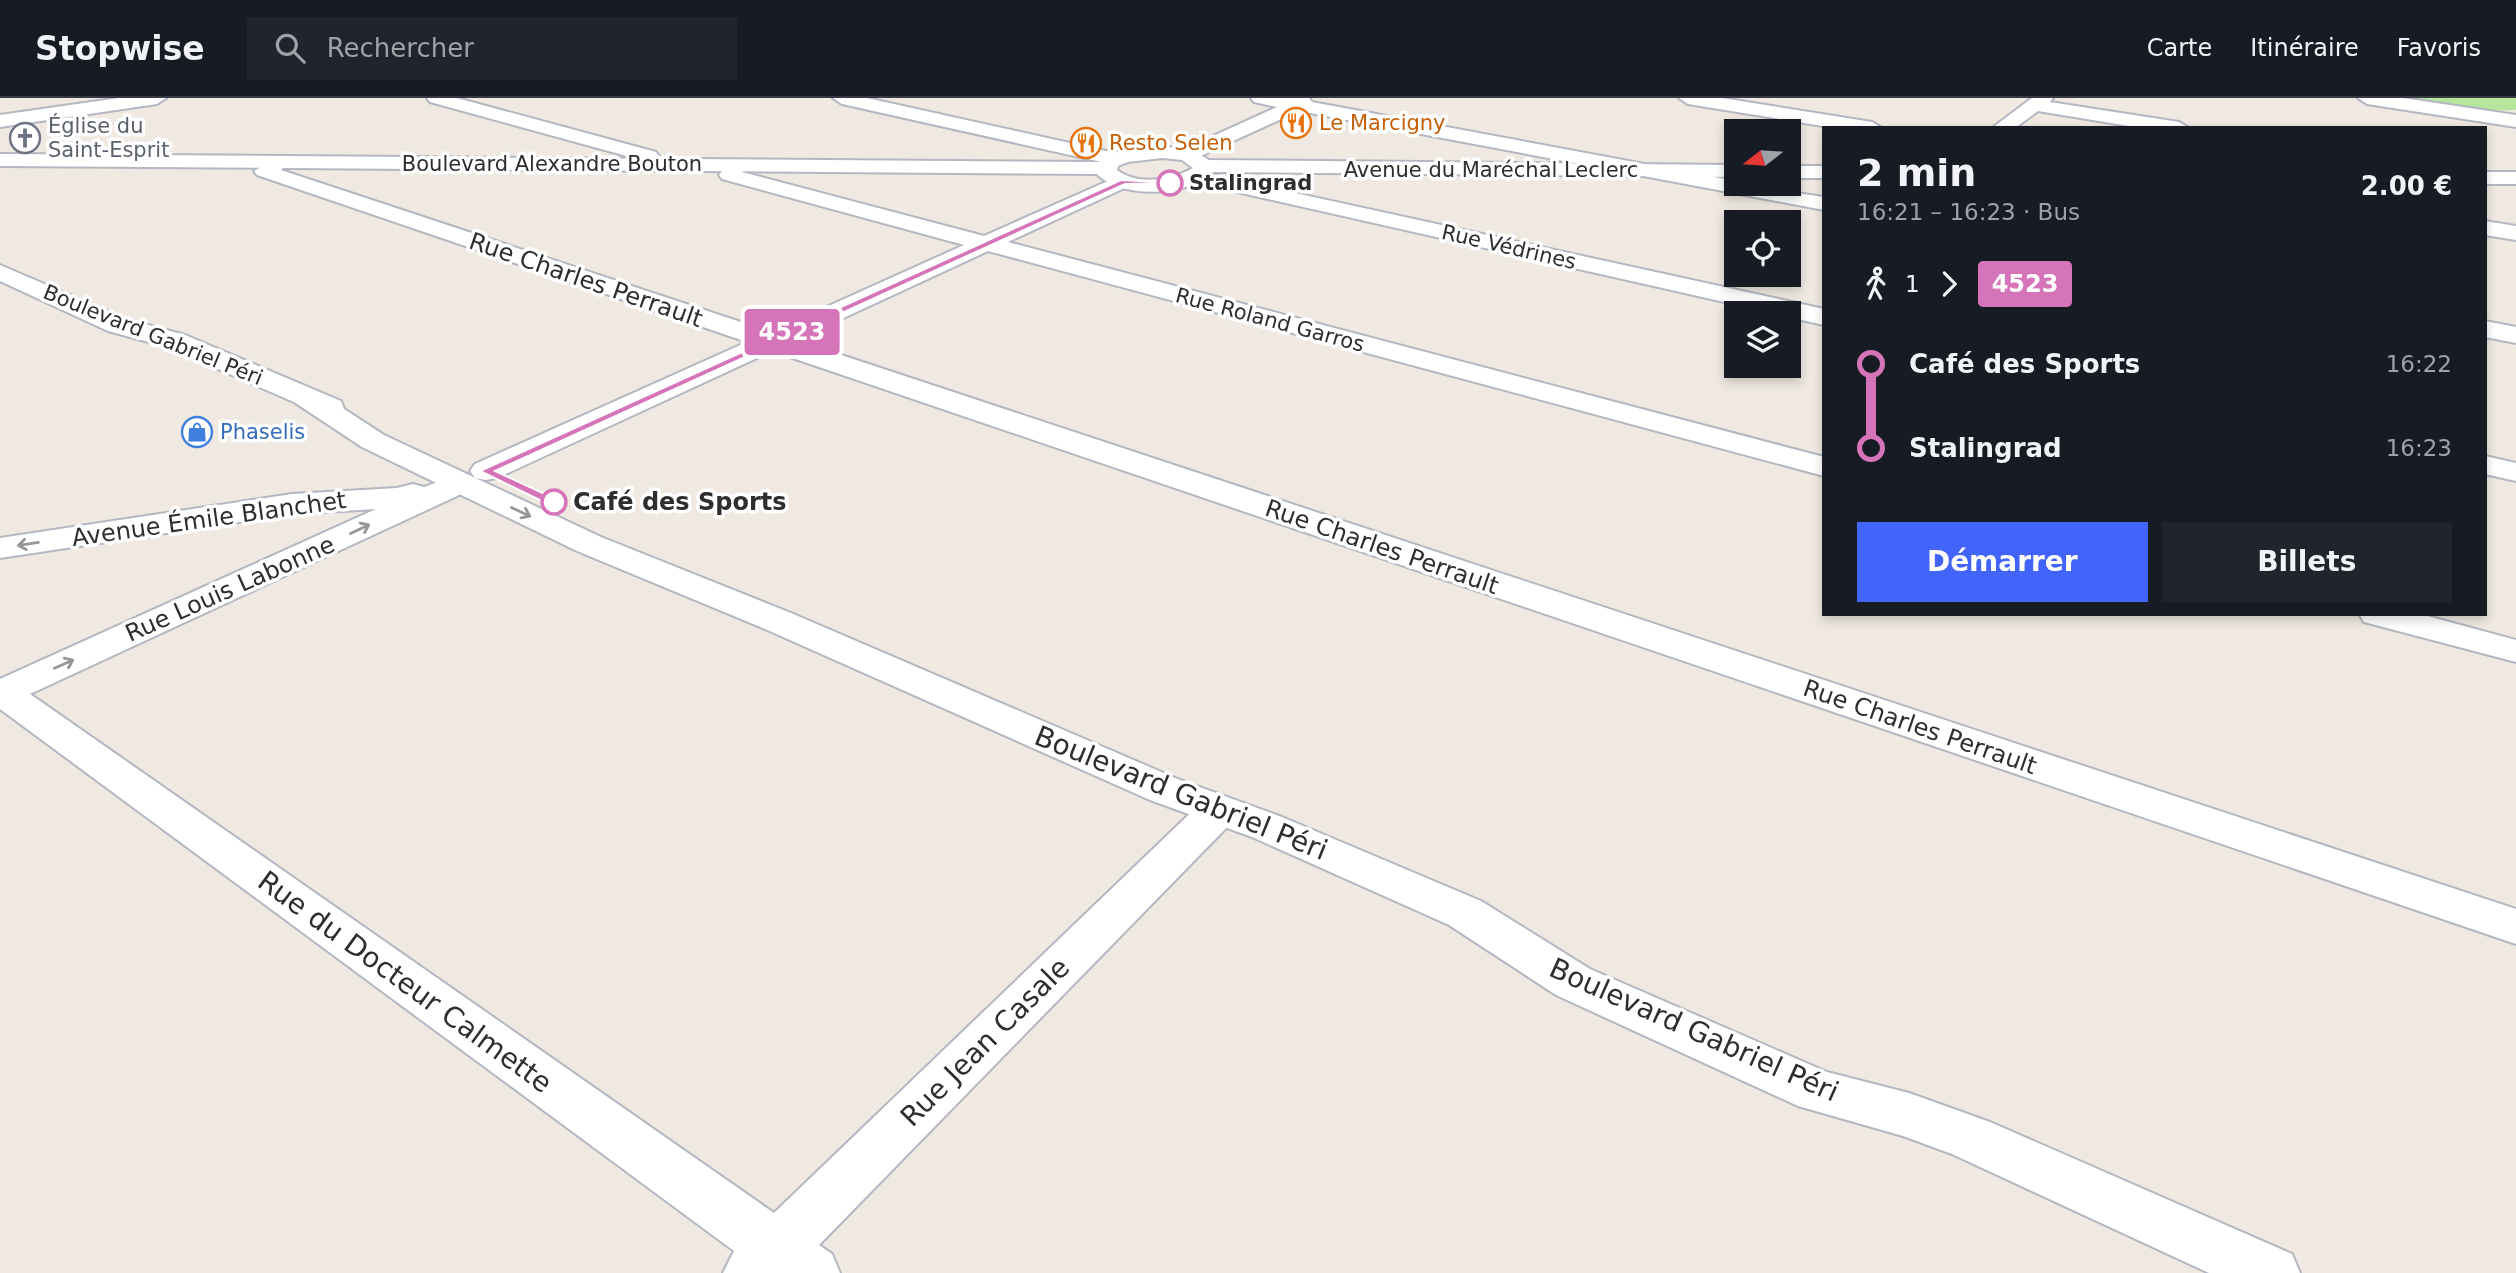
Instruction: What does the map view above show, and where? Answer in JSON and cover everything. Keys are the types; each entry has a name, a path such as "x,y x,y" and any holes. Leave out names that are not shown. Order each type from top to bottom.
{"street":[{"path":"0,121 157,98"},
{"path":"436,98 649,156 640,164"},
{"path":"842,98 1170,183 1304,101"},
{"path":"1261,98 1304,101 1822,204"},
{"path":"1688,98 1736,101 1862,126"},
{"path":"2367,98 2516,121"},
{"path":"2005,126 2040,101 2169,126"},
{"path":"472,477 987,244 1149,152 1195,166"},
{"name":"Boulevard Alexandre Bouton","path":"0,160 1114,170"},
{"name":"Rue Charles Perrault","path":"278,163 264,171 2516,927"},
{"name":"Rue Roland Garros","path":"737,165 729,175 1822,466"},
{"name":"Avenue du Maréchal Leclerc","path":"1195,166 1724,171"},
{"name":"Rue Védrines","path":"1195,166 1822,317"},
{"path":"1801,172 1822,172"},
{"path":"2487,178 2516,178"},
{"path":"2487,228 2516,233"},
{"name":"Boulevard Gabriel Péri","path":"0,272 117,325 177,341 306,398 373,441 472,477 589,544 778,621 1165,790 1267,827 1465,913 1573,982 1817,1091 1909,1115 1971,1138 2271,1273"},
{"path":"2487,329 2516,335"},
{"path":"2487,465 2516,472"},
{"name":"Avenue Émile Blanchet","path":"0,548 292,504 399,498 472,477"},
{"name":"Rue Louis Labonne","path":"1,692 472,477"},
{"path":"2385,616 2516,651"},
{"name":"Rue du Docteur Calmette","path":"1,692 780,1265"},
{"name":"Rue Jean Casale","path":"780,1265 1219,811"}],"green space":[{"path":"2392,98 2516,98 2516,110 2479,111"}],"bus line":[{"name":"4523","path":"554,502 486,471 1124,181 1138,184 1170,183"}],"place":[{"name":"Le Marcigny","path":"1296,123"},
{"name":"Église du Saint-Esprit","path":"25,138"},
{"name":"Resto Selen","path":"1086,143"},
{"name":"Stalingrad","path":"1170,183"},
{"name":"Phaselis","path":"197,432"},
{"name":"Café des Sports","path":"554,502"}]}
